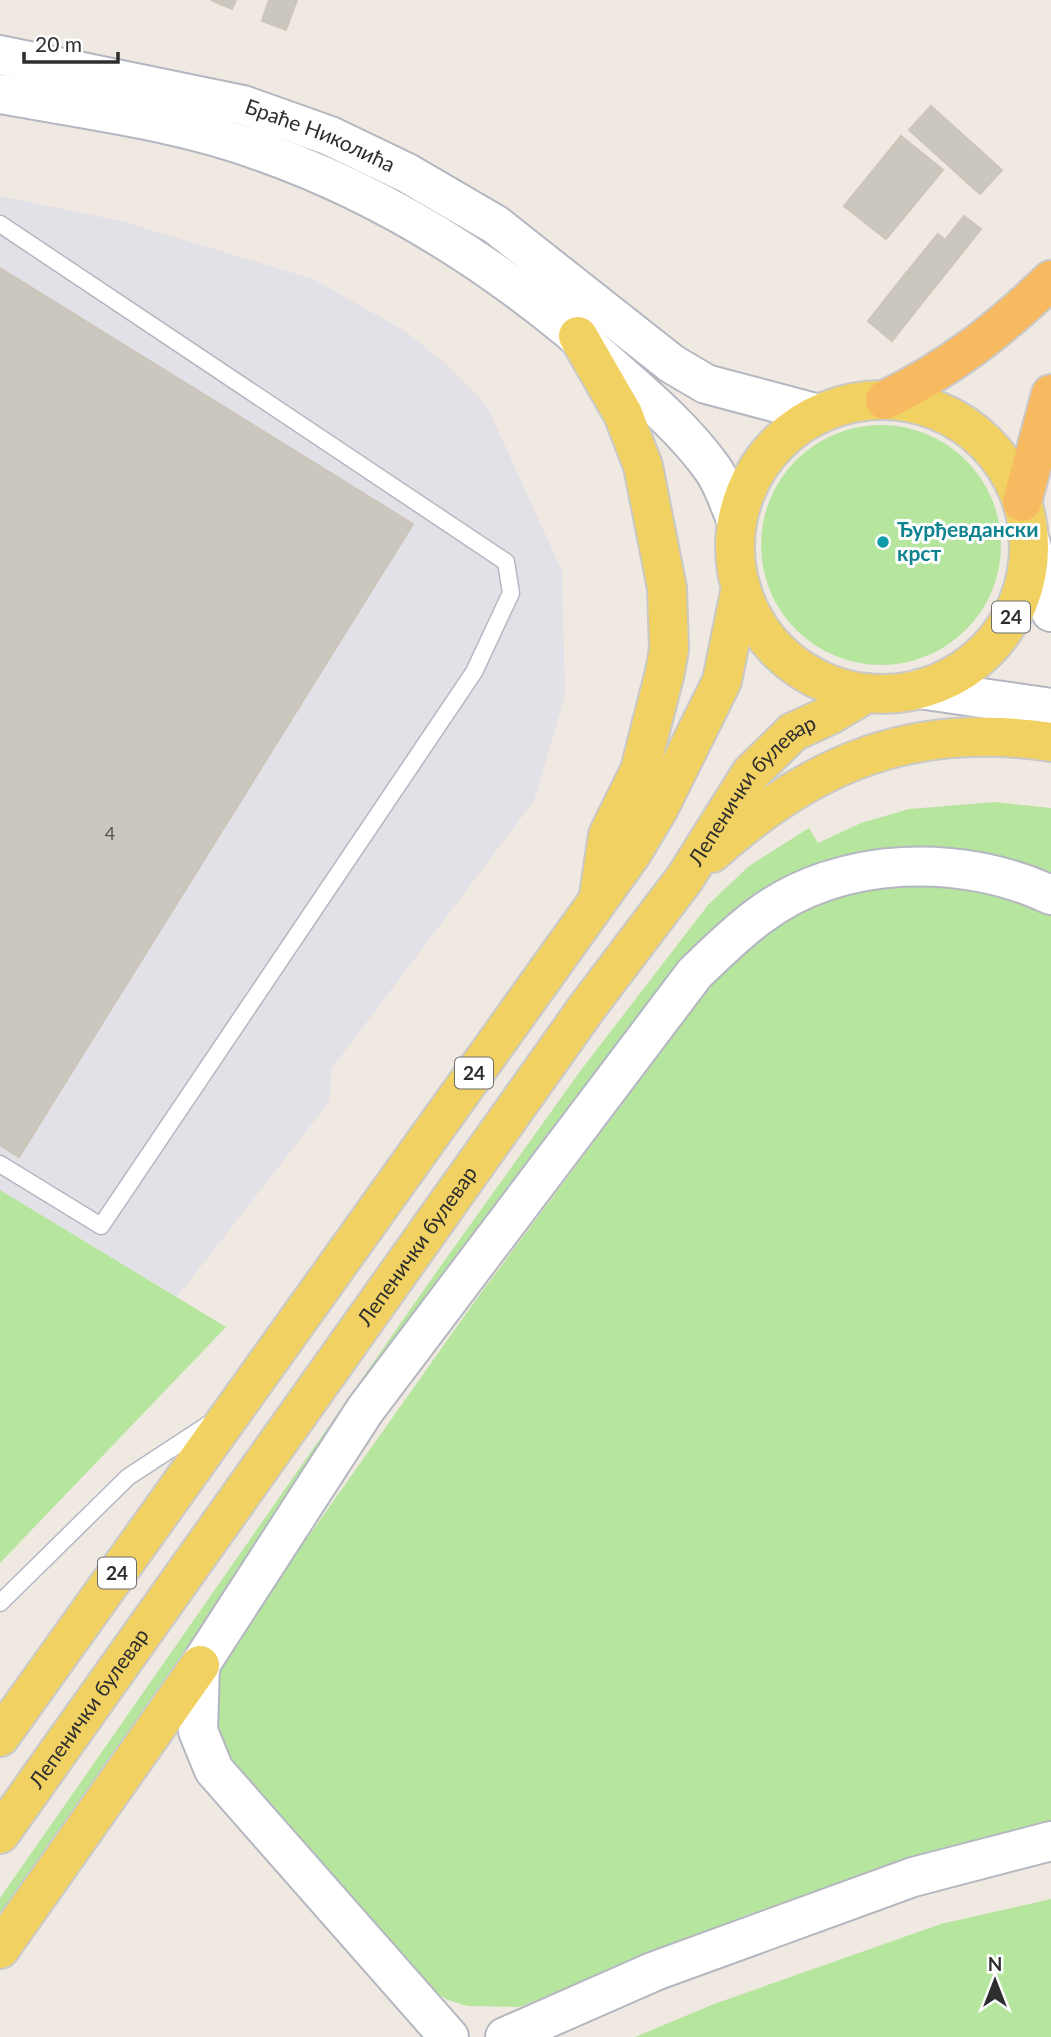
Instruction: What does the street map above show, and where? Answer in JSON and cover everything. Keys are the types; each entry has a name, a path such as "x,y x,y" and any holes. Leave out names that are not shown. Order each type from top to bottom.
{"highway":[{"name":"24","path":"885,400 932,377 969,353 999,330 1051,280"},
{"name":"24","path":"1022,502 1051,394"}],"main road":[{"path":"578,336 623,414 643,466 667,589 669,649 665,672 640,770 608,835 598,900"},
{"name":"24","path":"885,400 930,408 970,429 1007,469 1022,502 1029,538 1026,579 1012,616 1001,633 973,662 947,678 919,688 867,693 819,680 779,651 762,632 741,587 735,554 737,521 752,477 780,440 819,414 851,403 885,400"},
{"name":"24","path":"0,1737 632,853 659,808 722,681 741,587"},
{"name":"Лепенички булевар","path":"0,1834 580,1017 685,877 751,773 793,732 830,715 867,693"},
{"path":"685,877 732,835 820,775 892,746 953,735 1008,735 1051,742"},
{"path":"0,1949 200,1665"}],"street":[{"name":"Браће Николића","path":"0,55 243,105 330,136 407,173 496,225 672,364 706,384 819,414"},
{"name":"Браће Николића","path":"0,94 172,125 262,151 343,183 425,228 505,279 578,336 691,441 714,471 737,521"},
{"path":"1029,538 1051,612"},
{"path":"919,688 1051,708"},
{"path":"449,2037 214,1770 202,1747 198,1731 200,1665 365,1410 695,973 727,943 761,914 801,892 848,874 886,868 961,868 994,873 1051,895"},
{"path":"505,2037 655,1971 914,1877 1051,1841"}],"lane":[{"path":"0,224 506,562 511,593 474,672 101,1226 0,1164"},
{"path":"0,1603 128,1477 232,1409"}],"shaded area":[{"path":"0,196 121,221 313,279 405,331 448,366 487,406 562,571 565,696 534,801 332,1068 329,1102 177,1297 0,1190"}],"green space":[{"path":"881,425 904,427 927,434 948,445 966,460 981,478 992,499 999,522 999,568 992,591 981,612 966,630 948,645 927,656 904,663 881,665 858,663 835,656 814,645 796,630 781,612 770,591 763,568 761,545 763,522 770,499 781,478 796,460 814,445 835,434 858,427"},
{"path":"996,802 1051,808 1051,877 1018,864 760,900 0,1925 0,1898 430,1281 581,1070 708,905 749,866 809,828 818,843 861,823 909,809"},
{"path":"893,884 989,891 1051,912 1051,1825 893,1867 747,1915 520,2007 468,2006 448,2000 416,1980 231,1768 212,1720 218,1664 475,1301 725,966 762,932 811,903"},
{"path":"0,1190 226,1327 0,1563"},
{"path":"1051,1899 1051,2037 635,2037 714,2004 941,1924"}],"building":[{"path":"211,0 236,0 232,9"},
{"path":"269,0 297,0 286,30 262,21"},
{"path":"931,106 1002,170 980,194 909,130"},
{"path":"901,136 943,170 886,239 844,206"},
{"path":"964,216 981,229 962,253 945,240"},
{"path":"938,234 962,253 930,293 906,273"},
{"path":"0,268 413,524 19,1157 0,1145"},
{"path":"906,273 930,293 892,341 868,321"}],"place":[{"name":"Ђурђевдански крст","path":"883,542"}]}
